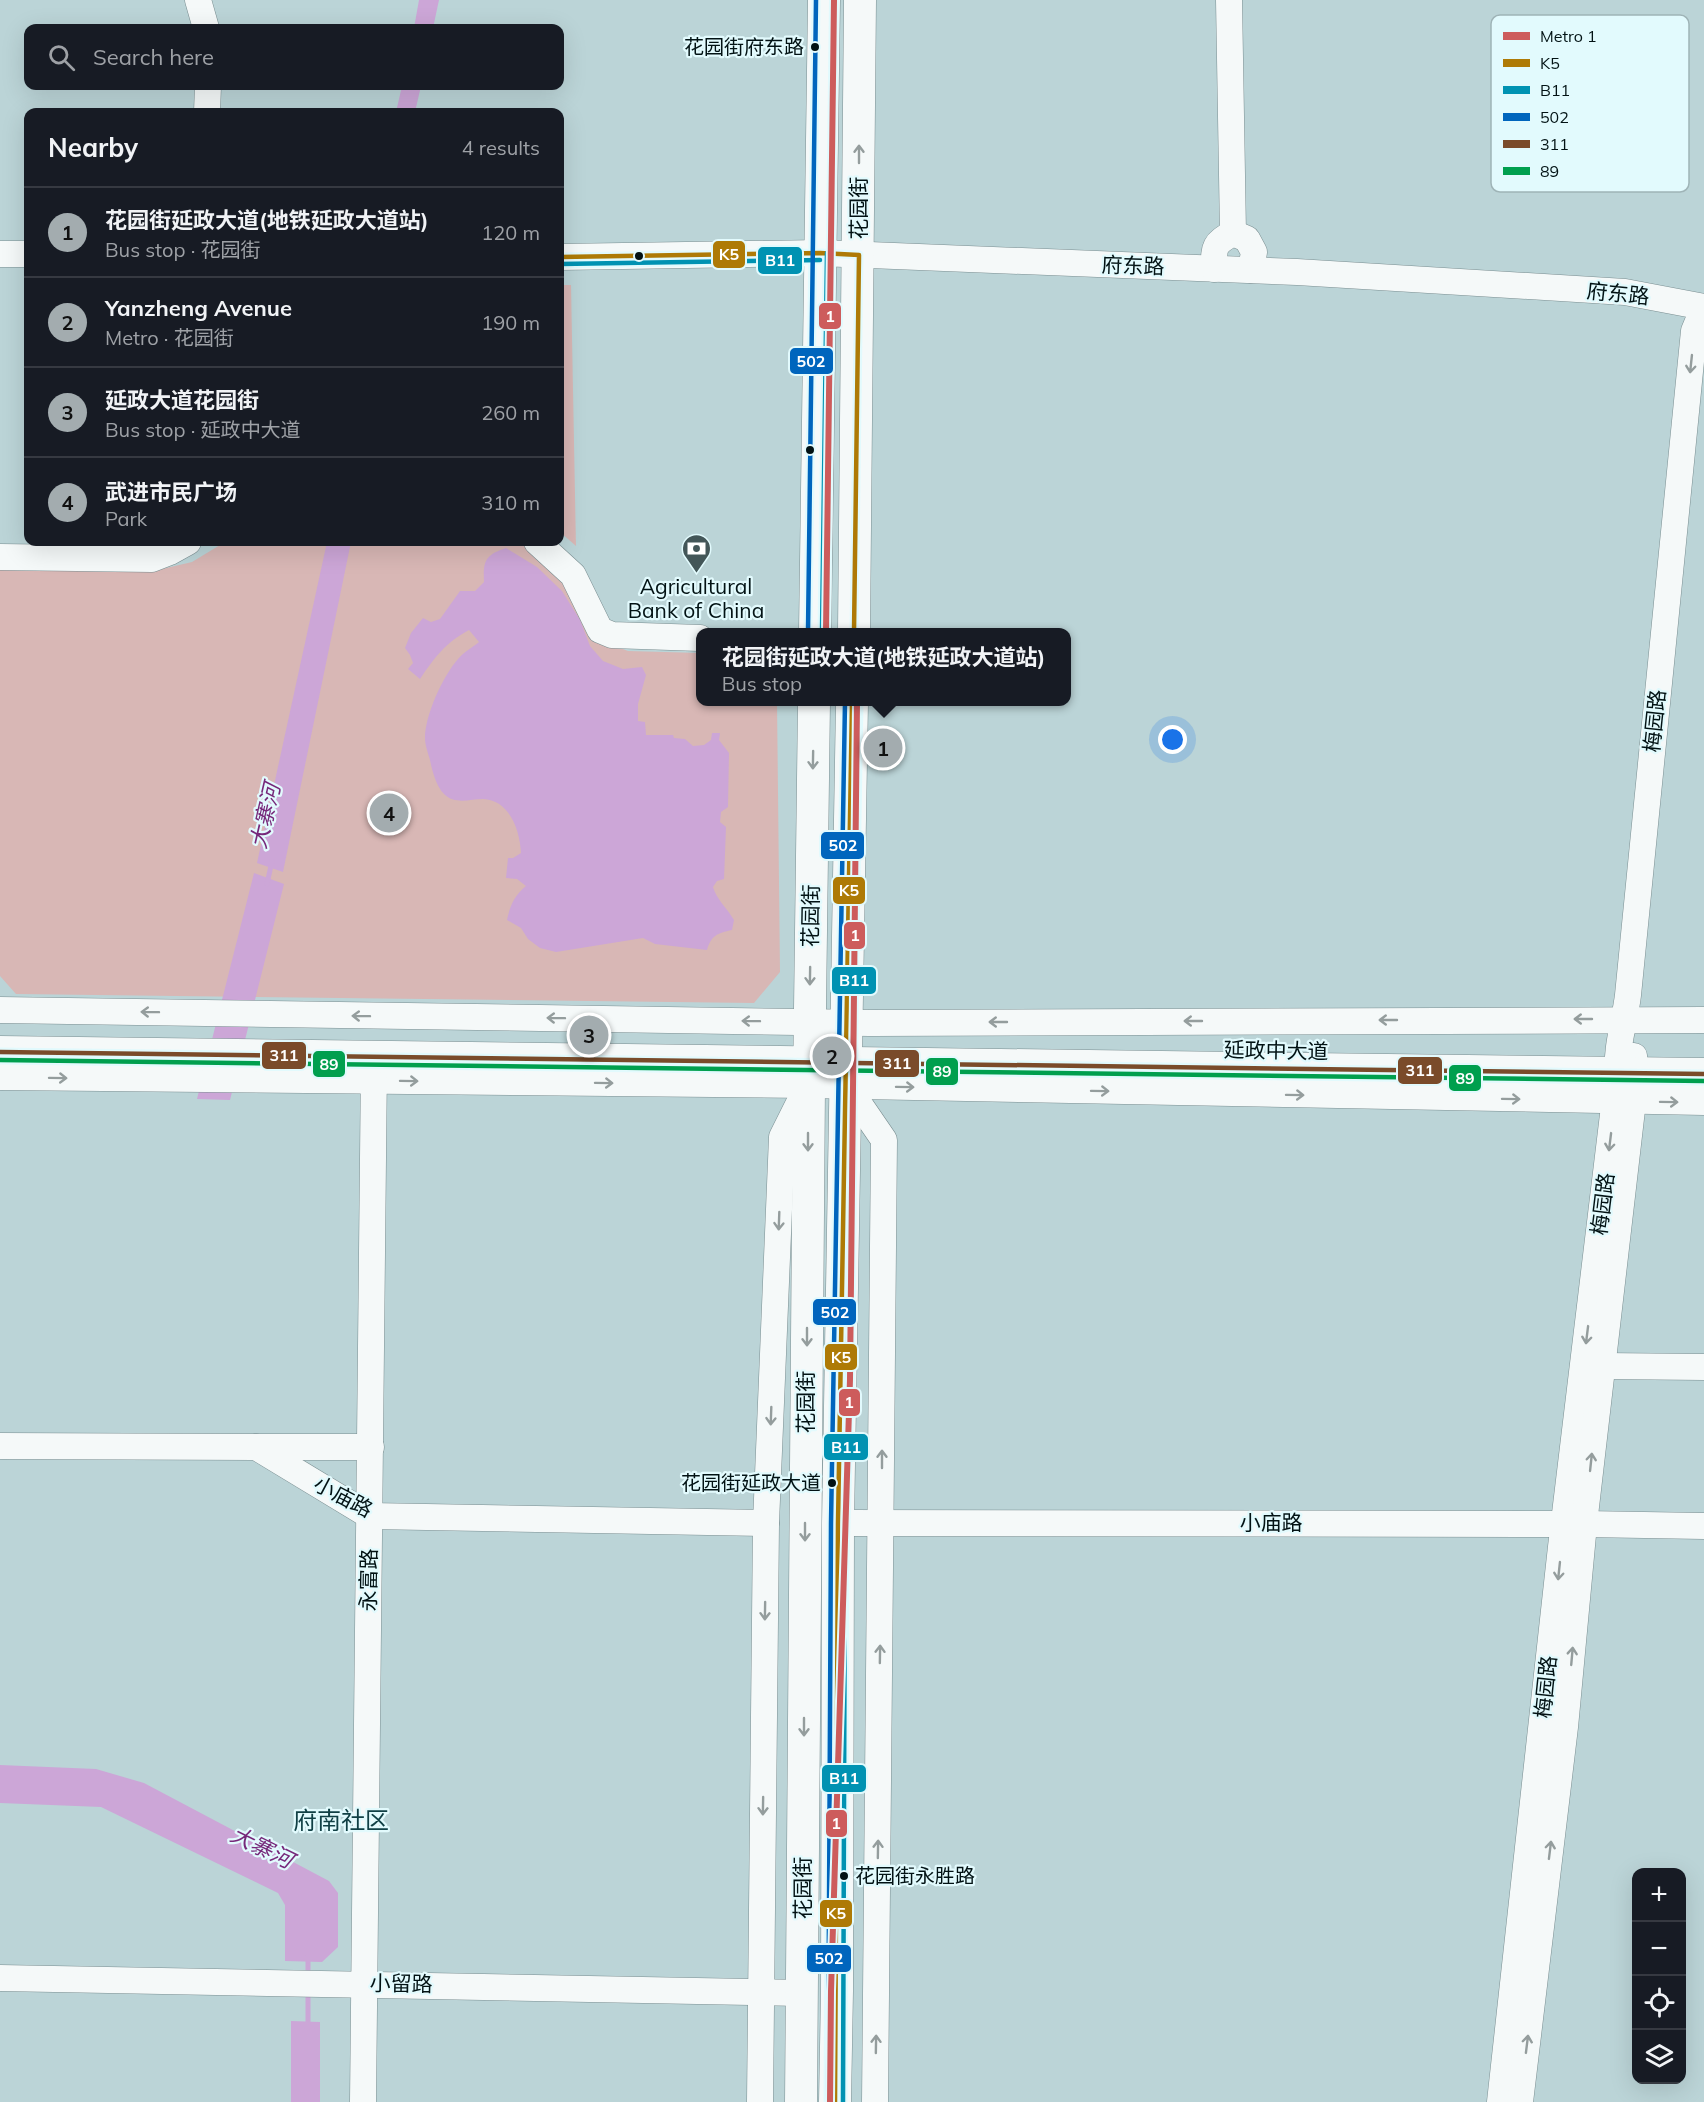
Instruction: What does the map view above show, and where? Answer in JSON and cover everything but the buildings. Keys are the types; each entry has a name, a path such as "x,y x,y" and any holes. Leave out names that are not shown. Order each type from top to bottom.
{"main road":[{"name":"花园街","path":"815,628 824,0"},
{"name":"花园街","path":"854,628 860,0"},
{"name":"花园街","path":"801,2102 814,706"},
{"name":"花园街","path":"835,2102 838,1523 852,706"},
{"path":"0,1037 201,1047"},
{"path":"0,1052 252,1047 809,1054"},
{"path":"252,1047 374,1069 809,1054"},
{"name":"延政中大道","path":"809,1054 1626,1076 1704,1074"},
{"name":"延政中大道","path":"1626,1076 1704,1056"}],"street":[{"path":"198,0 205,24"},
{"path":"1229,0 1233,233"},
{"path":"207,108 208,90"},
{"path":"1214,269 1214,250 1218,242 1233,233"},
{"path":"1233,233 1247,239 1254,252 1251,270"},
{"name":"府东路","path":"564,257 820,253 1251,270 1625,292 1704,307"},
{"path":"0,254 24,254"},
{"name":"梅园路","path":"1633,1019 1694,331 1704,307"},
{"name":"梅园路","path":"1500,2102 1574,1524 1704,392"},
{"path":"0,557 152,560 181,546"},
{"path":"542,546 573,574 600,630 612,636 696,639"},
{"path":"0,1010 201,1047"},
{"path":"847,1054 1633,1019 1704,1020"},
{"path":"0,1077 201,1047 252,1047"},
{"path":"760,2102 766,1523 782,1137 809,1054 1626,1076 1704,1102"},
{"path":"847,1054 884,1140 875,2102"},
{"name":"永富路","path":"363,2102 374,1069"},
{"name":"梅园路","path":"1520,2102 1565,1727 1574,1524 1602,1366 1626,1076"},
{"path":"1602,1366 1704,1366"},
{"path":"0,1446 370,1447"},
{"name":"小庙路","path":"256,1448 370,1516 766,1523"},
{"name":"小庙路","path":"838,1523 1704,1526"},
{"name":"小留路","path":"0,1978 803,1993"}],"shaded area":[{"path":"564,285 571,285 576,546 564,536"},
{"path":"218,546 534,546 610,644 628,651 696,653 696,706 777,706 780,972 754,1003 16,994 0,976 0,567 4,564 162,569 192,562"}],"water":[{"path":"419,0 439,0 434,24 415,24"},
{"path":"401,90 420,90 416,108 397,108"},
{"path":"326,546 350,546 283,872 257,863"},
{"path":"506,548 537,567 562,591 580,620 590,646 603,661 623,669 642,667 646,675 638,704 638,721 645,722 646,735 673,735 674,738 685,739 693,746 704,745 711,740 712,733 720,733 719,740 729,753 728,807 721,812 720,822 726,827 724,879 717,881 713,887 734,920 732,930 715,936 710,941 707,950 655,944 643,938 556,952 540,948 528,939 521,928 507,920 514,901 526,886 517,879 506,878 508,858 521,853 512,818 500,805 492,801 453,799 444,794 439,787 425,743 428,718 441,685 452,666 479,642 469,630 453,640 441,651 420,679 408,669 413,663 405,648 411,633 423,618 431,622 440,619 460,591 475,591 484,582 487,560 494,553"},
{"path":"254,873 284,884 230,1100 197,1099"},
{"path":"0,1765 96,1769 144,1783 329,1881 338,1893 338,1947 322,1962 285,1961 285,1905 278,1893 101,1807 0,1803"},
{"path":"291,2021 320,2022 320,2102 291,2102"}],"waterway":[{"name":"大寨河","path":"267,884 272,861"},
{"name":"大寨河","path":"308,1957 308,1977"},
{"name":"大寨河","path":"308,1990 308,2028"}],"metro line":[{"name":"1","path":"826,628 834,0"},
{"name":"1","path":"830,2102 831,1991 850,1379 857,706"}],"transit line":[{"name":"502","path":"808,628 816,0"},
{"name":"K5","path":"564,257 820,253 859,255 854,628"},
{"name":"B11","path":"822,628 827,253"},
{"name":"B11","path":"564,264 820,260"},
{"name":"502","path":"828,2102 831,1523 845,706"},
{"name":"K5","path":"835,2102 838,1523 852,706"},
{"name":"B11","path":"843,2102 845,1523 859,706"},
{"name":"311","path":"0,1052 1704,1074"},
{"name":"89","path":"0,1060 1704,1081"}],"place":[{"name":"花园街府东路","path":"815,47"},
{"name":"Agricultural Bank of China","path":"696,574"},
{"name":"花园街延政大道(地铁延政大道站)","path":"883,748"},
{"name":"武进市民广场","path":"389,813"},
{"name":"延政大道花园街","path":"589,1035"},
{"name":"Yanzheng Avenue","path":"832,1056"},
{"name":"花园街延政大道","path":"832,1483"},
{"name":"花园街永胜路","path":"844,1876"}],"district":[{"name":"府南社区","path":"341,1821"}]}
